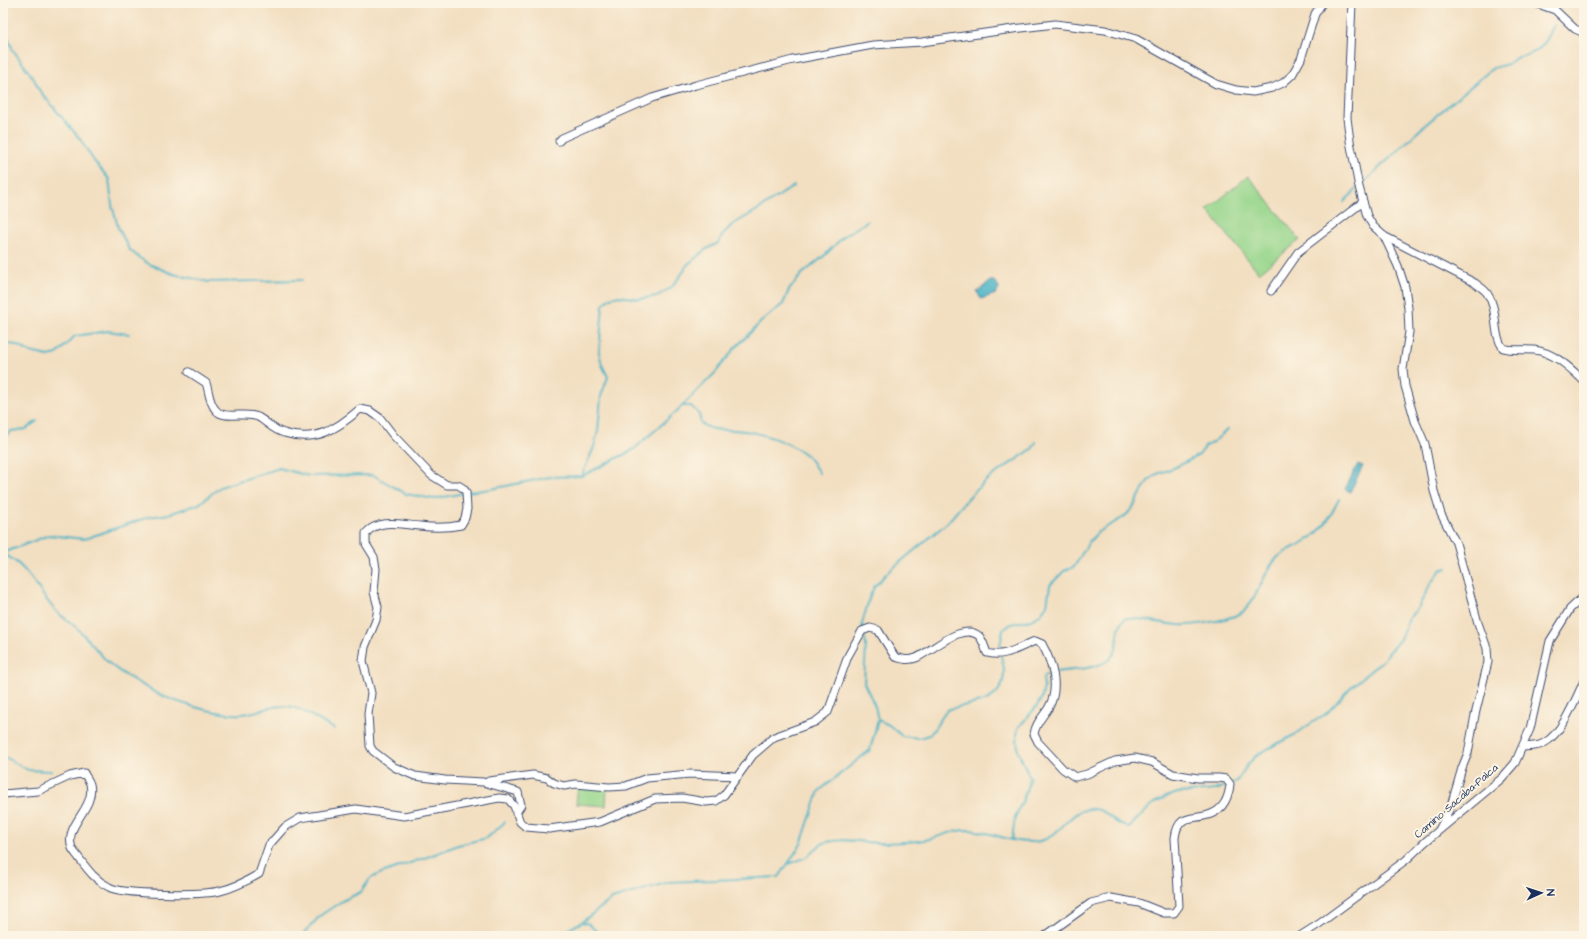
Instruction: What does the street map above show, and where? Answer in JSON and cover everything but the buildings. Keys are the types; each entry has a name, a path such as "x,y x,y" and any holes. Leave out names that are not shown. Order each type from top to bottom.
{"street":[{"path":"559,141 562,138 652,98 793,60 873,46 922,42 1055,24 1105,30 1136,39 1216,84 1236,90 1253,92 1272,88 1283,83 1292,75 1301,59 1316,14 1322,3"},
{"path":"1352,3 1347,118 1350,141 1363,202 1367,216 1373,226 1384,236 1475,283 1487,292 1494,306 1498,337 1503,348 1510,350 1535,350 1549,355 1562,361 1584,381"},
{"path":"1535,3 1555,10 1575,29 1584,32"},
{"path":"1271,291 1298,252 1363,202"},
{"path":"1384,236 1398,266 1405,287 1408,308 1409,332 1403,369 1405,386 1414,421 1425,444 1434,491 1441,514 1456,543 1476,616 1484,635 1488,662 1475,715 1468,753 1451,806 1439,830"},
{"path":"189,372 206,383 211,402 215,410 222,415 246,414 258,417 271,427 284,433 312,437 339,426 360,408 370,411 380,418 393,435 431,475 447,485 458,485 466,492 465,518 461,525 440,527 385,523 372,527 366,533 366,544 374,557 376,569 374,592 378,607 376,620 365,647 362,661 371,693 368,714 368,732 370,746 373,751 394,767 416,776 445,780 483,782 533,775 547,778 554,783 564,786 576,784 609,787 626,786 647,778 683,774 738,776"},
{"name":"Camino Sacaba-Palca","path":"1300,936 1319,924 1406,860 1439,830 1501,779 1515,763 1530,729 1550,641 1570,609 1584,596"},
{"path":"3,794 38,791 70,776 84,773 90,783 90,798 82,816 71,831 72,848 92,877 110,888 126,892 186,893 220,891 240,884 259,874 269,845 285,827 300,818 356,809 404,816 499,798 508,800 514,806 520,822 526,828 549,829 600,822 655,799 682,798 706,802 716,801 724,795 753,755 774,737 815,722 828,712 848,656 863,630 870,628 878,630 895,657 907,660 916,658 961,633 972,633 980,636 987,653 995,655 1010,652 1036,641 1042,644 1050,657 1054,673 1053,697 1049,706 1035,725 1034,734 1038,742 1070,775 1079,777 1115,761 1135,758 1152,762 1173,774 1198,778 1226,779 1230,784 1229,795 1223,805 1212,814 1189,817 1180,823 1176,830 1175,838 1179,906 1174,913 1164,913 1139,903 1111,898 1091,903 1045,936"},
{"path":"1523,747 1536,746 1549,740 1563,722 1584,681"},
{"path":"483,782 518,792 520,805 516,813"}],"green space":[{"path":"1248,176 1300,240 1259,273 1207,210"},
{"path":"578,786 607,788 606,806 576,804"}],"water":[{"path":"990,281 994,281 998,285 999,289 996,294 981,299 977,292"},
{"path":"1358,464 1363,466 1350,492 1345,489"}],"waterway":[{"path":"1562,8 1565,3"},
{"path":"3,25 13,50 34,79 39,90 80,139 94,161 109,179 112,205 118,227 129,249 138,257 149,264 173,274 209,282 302,280"},
{"path":"1360,186 1425,125 1493,68 1508,64 1516,58 1538,50 1546,41 1554,25"},
{"path":"582,475 594,447 598,431 601,396 608,377 602,365 599,352 603,305 610,298 619,296 639,299 657,296 671,288 686,266 705,250 718,243 724,233 732,225 794,186"},
{"path":"1344,202 1357,189"},
{"path":"468,492 550,477 582,476 633,450 677,411 716,372 735,348 763,320 783,304 789,290 802,274 824,256 844,236 868,221"},
{"path":"3,343 16,345 30,352 48,356 57,354 75,336 108,331 129,334"},
{"path":"682,406 691,406 699,414 701,424 711,428 717,430 752,432 791,445 808,457 819,473"},
{"path":"3,438 11,431 26,429 37,421"},
{"path":"999,652 1003,630 1011,624 1031,620 1040,615 1047,605 1050,585 1064,571 1074,567 1089,542 1098,532 1124,517 1132,509 1148,481 1157,474 1176,467 1199,455 1205,447 1228,429"},
{"path":"556,936 582,922 612,899 669,882 779,877 801,844 819,791 870,750 878,720 875,706 864,683 866,645 862,624 874,587 887,573 947,523 970,496 989,478 1032,449 1036,442"},
{"path":"3,553 49,535 84,539 149,517 169,514 199,504 220,487 279,468 309,476 373,475 406,494 434,499 464,493"},
{"path":"1056,672 1096,666 1107,661 1115,651 1118,633 1122,622 1126,618 1184,625 1213,622 1240,614 1250,604 1268,570 1277,558 1306,541 1322,528 1339,499"},
{"path":"3,554 12,559 27,573 51,606 79,630 114,668 158,694 194,707 220,713 242,714 279,706 292,707 303,711 335,729"},
{"path":"1232,784 1236,782 1249,763 1258,754 1292,736 1327,713 1350,688 1382,661 1400,639 1409,618 1418,608 1431,583 1441,570 1447,568"},
{"path":"878,720 889,725 902,736 919,738 929,735 947,710 980,702 994,695 999,689 1004,678 1004,668 1001,656"},
{"path":"1012,840 1015,817 1023,800 1030,778 1018,751 1018,728 1037,706 1042,697 1044,687 1043,678 1046,674 1051,673"},
{"path":"3,756 28,770 51,771"},
{"path":"788,864 808,856 824,843 842,840 880,843 909,842 930,839 953,832 968,830 1021,842 1040,841 1054,834 1071,817 1085,810 1093,809 1103,812 1123,826 1129,827 1154,803 1168,796 1178,793 1216,790 1227,785"},
{"path":"301,936 321,915 342,901 361,892 370,879 379,874 458,845 487,838 505,822"},
{"path":"582,922 589,924 601,936"}]}
